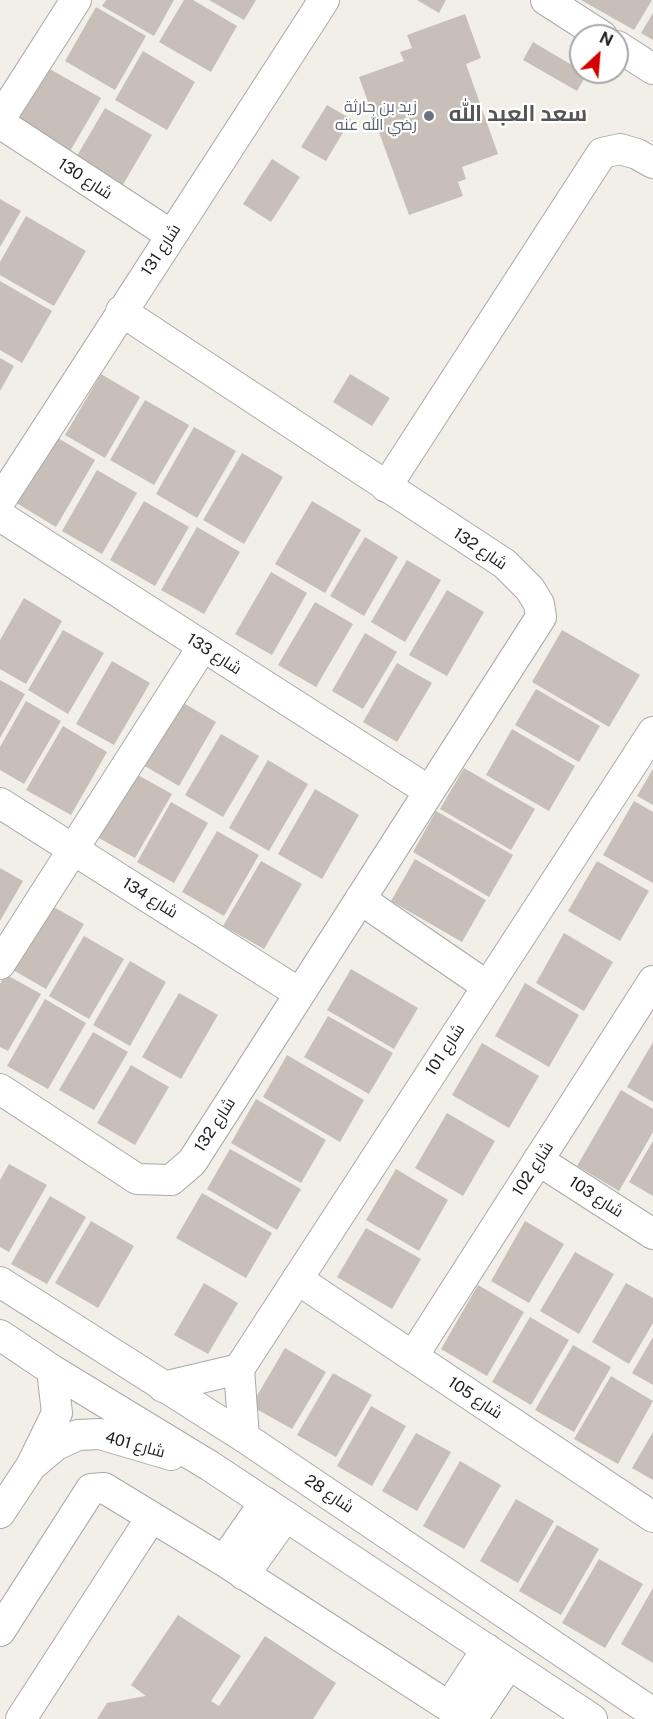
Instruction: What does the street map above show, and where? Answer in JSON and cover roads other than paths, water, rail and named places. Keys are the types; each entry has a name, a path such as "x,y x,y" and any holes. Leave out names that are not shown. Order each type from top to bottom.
{"street":[{"name":"شارع 130","path":"76,0 0,121 171,235"},
{"name":"شارع 131","path":"0,501 324,0"},
{"path":"546,0 583,24"},
{"path":"629,53 653,69"},
{"path":"386,487 602,153 620,149 637,154 653,163"},
{"name":"شارع 132","path":"0,1089 137,1179 171,1180 192,1162 541,616 530,589 505,564 122,311"},
{"name":"شارع 133","path":"0,516 429,791"},
{"path":"0,964 203,646"},
{"name":"شارع 101","path":"239,1369 653,732"},
{"name":"شارع 134","path":"0,803 299,993"},
{"path":"360,899 487,986"},
{"name":"شارع 102","path":"413,1356 653,981"},
{"name":"شارع 103","path":"538,1161 653,1234"},
{"name":"شارع 105","path":"297,1279 653,1517"},
{"name":"شارع 28","path":"0,1282 244,1437 653,1713"},
{"path":"0,1335 52,1370 210,1466 592,1719"},
{"path":"163,1387 239,1369 244,1437"},
{"name":"شارع 401","path":"0,1513 31,1466 57,1413 52,1370"},
{"name":"شارع 401","path":"31,1466 56,1445 78,1436 100,1434 210,1466"},
{"path":"0,1631 91,1489 104,1488 234,1568 463,1715 498,1657"},
{"path":"234,1568 275,1509"},
{"path":"21,1719 151,1518"}],"place":[{"name":"زيد بن حارثة رضي الله عنه","path":"429,116"}],"district":[{"name":"سعد العبد الله","path":"518,114"}]}
